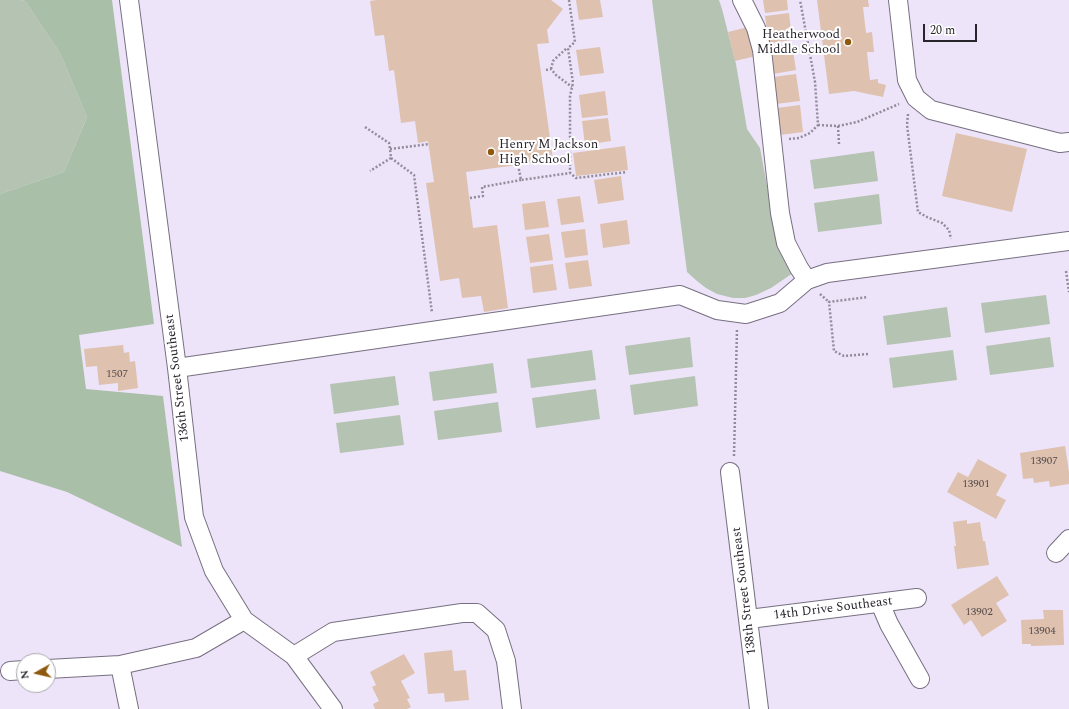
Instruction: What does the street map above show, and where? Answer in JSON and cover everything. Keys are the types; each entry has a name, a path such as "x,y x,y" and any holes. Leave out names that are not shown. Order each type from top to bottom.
{"street":[{"name":"136th Street Southeast","path":"129,0 177,368 194,517 214,571 244,620 294,656 333,709"},
{"path":"742,0 756,28 762,50 780,213 786,244 799,268 812,286"},
{"path":"898,0 907,80 916,98 935,112 1060,143 1069,142"},
{"path":"177,368 680,295 717,310 746,314 780,303 812,286 827,273 1069,241"},
{"name":"138th Street Southeast","path":"730,472 759,709"},
{"path":"1056,553 1069,539"},
{"name":"14th Drive Southeast","path":"749,619 918,598"},
{"path":"880,603 889,624 920,679"},
{"path":"294,656 333,632 462,613 477,613 496,630 506,661 512,709"},
{"path":"56,669 120,665 196,648 244,620"},
{"path":"120,665 129,709"}],"path":[{"path":"551,69 553,61 574,42 569,0"},
{"path":"800,0 815,82 818,125"},
{"path":"568,48 573,83 570,96 570,173"},
{"path":"546,70 551,69"},
{"path":"551,69 556,75 572,87"},
{"path":"772,142 799,138 810,133 818,125 838,126 857,122 901,103"},
{"path":"908,113 907,125 918,212 942,223 949,230 952,243"},
{"path":"838,126 839,144"},
{"path":"365,127 389,143 391,158 414,175 432,311"},
{"path":"390,149 428,144"},
{"path":"370,171 391,158"},
{"path":"518,165 521,180"},
{"path":"470,198 483,196 482,187 521,180 570,173 576,178 627,172"},
{"path":"1066,271 1069,292"},
{"path":"812,286 829,302 834,351 844,356 868,354"},
{"path":"829,302 868,297"},
{"path":"730,472 734,464 737,313"}],"green space":[{"path":"0,0 25,1 60,53 87,117 64,172 0,194"},
{"path":"20,0 112,0 154,324 79,335 86,389 163,396 182,547 67,492 0,471 0,194 64,172 87,117 60,53 25,1"},
{"path":"652,0 719,0 736,64 747,129 760,148 778,245 793,273 771,288 756,295 745,298 733,298 717,294 706,288 687,272"},
{"path":"874,151 878,181 814,189 810,160"},
{"path":"879,194 882,224 818,232 814,203"},
{"path":"1046,295 1050,324 985,333 981,303"},
{"path":"947,307 951,337 887,345 883,316"},
{"path":"690,337 693,367 629,375 625,346"},
{"path":"1050,337 1054,367 990,375 986,346"},
{"path":"592,350 596,380 531,388 527,359"},
{"path":"953,350 957,380 893,388 889,358"},
{"path":"493,363 497,393 433,401 429,372"},
{"path":"395,376 399,405 334,414 330,384"},
{"path":"695,376 698,406 634,415 630,385"},
{"path":"596,389 600,419 536,428 532,398"},
{"path":"498,402 502,432 438,440 434,411"},
{"path":"400,415 404,445 340,453 336,423"}],"building":[{"name":"Henry M Jackson High School","path":"551,0 563,9 547,30 549,43 537,44 553,160 466,172 473,228 497,225 508,308 484,312 481,296 462,298 459,278 440,281 426,183 434,182 428,141 418,143 415,121 401,123 394,70 389,71 384,35 375,36 370,1"},
{"path":"576,0 600,0 603,17 579,20"},
{"path":"763,0 787,0 788,10 765,13"},
{"name":"Heatherwood Middle School","path":"817,0 868,0 869,7 863,7 866,33 872,32 874,52 867,52 870,80 878,79 878,83 886,85 883,97 854,91 829,94"},
{"path":"789,13 792,40 769,43 765,16"},
{"path":"748,27 756,56 735,61 728,32"},
{"path":"792,44 796,70 773,74 769,47"},
{"path":"600,47 604,73 580,76 576,50"},
{"path":"796,74 800,101 776,104 773,77"},
{"path":"605,91 608,115 582,118 579,95"},
{"path":"800,105 803,132 780,135 777,108"},
{"path":"608,118 611,141 585,145 582,121"},
{"path":"956,133 1027,149 1012,212 942,196"},
{"path":"625,146 628,170 576,176 573,153"},
{"path":"621,176 624,200 598,204 594,180"},
{"path":"580,196 584,222 561,225 557,199"},
{"path":"545,201 549,227 525,230 522,204"},
{"path":"627,220 630,244 603,248 600,224"},
{"path":"585,229 588,255 565,258 561,232"},
{"path":"549,234 553,260 530,263 526,237"},
{"path":"588,260 592,286 569,289 565,263"},
{"path":"553,264 557,290 533,293 530,267"},
{"path":"123,345 124,353 129,352 130,362 135,361 138,388 118,391 118,383 99,385 97,366 86,367 84,349"},
{"path":"1065,446 1069,472 1069,484 1050,487 1049,481 1034,483 1033,478 1023,479 1020,453"},
{"path":"978,459 1007,475 996,495 1006,500 996,519 947,492 958,472 968,477"},
{"path":"967,520 967,524 980,522 989,565 957,569 953,522"},
{"path":"997,576 1009,595 996,603 1007,621 982,637 971,620 964,625 951,605"},
{"path":"1043,610 1063,610 1064,645 1031,646 1031,644 1022,644 1021,620 1044,619"},
{"path":"452,650 454,671 466,670 469,700 445,702 444,693 428,694 424,653"},
{"path":"404,654 415,673 401,681 410,698 407,699 411,707 407,709 375,709 373,704 379,701 372,687 376,685 370,672"}],"place":[{"name":"Heatherwood Middle School","path":"848,42"},
{"name":"Henry M Jackson High School","path":"491,152"}]}
